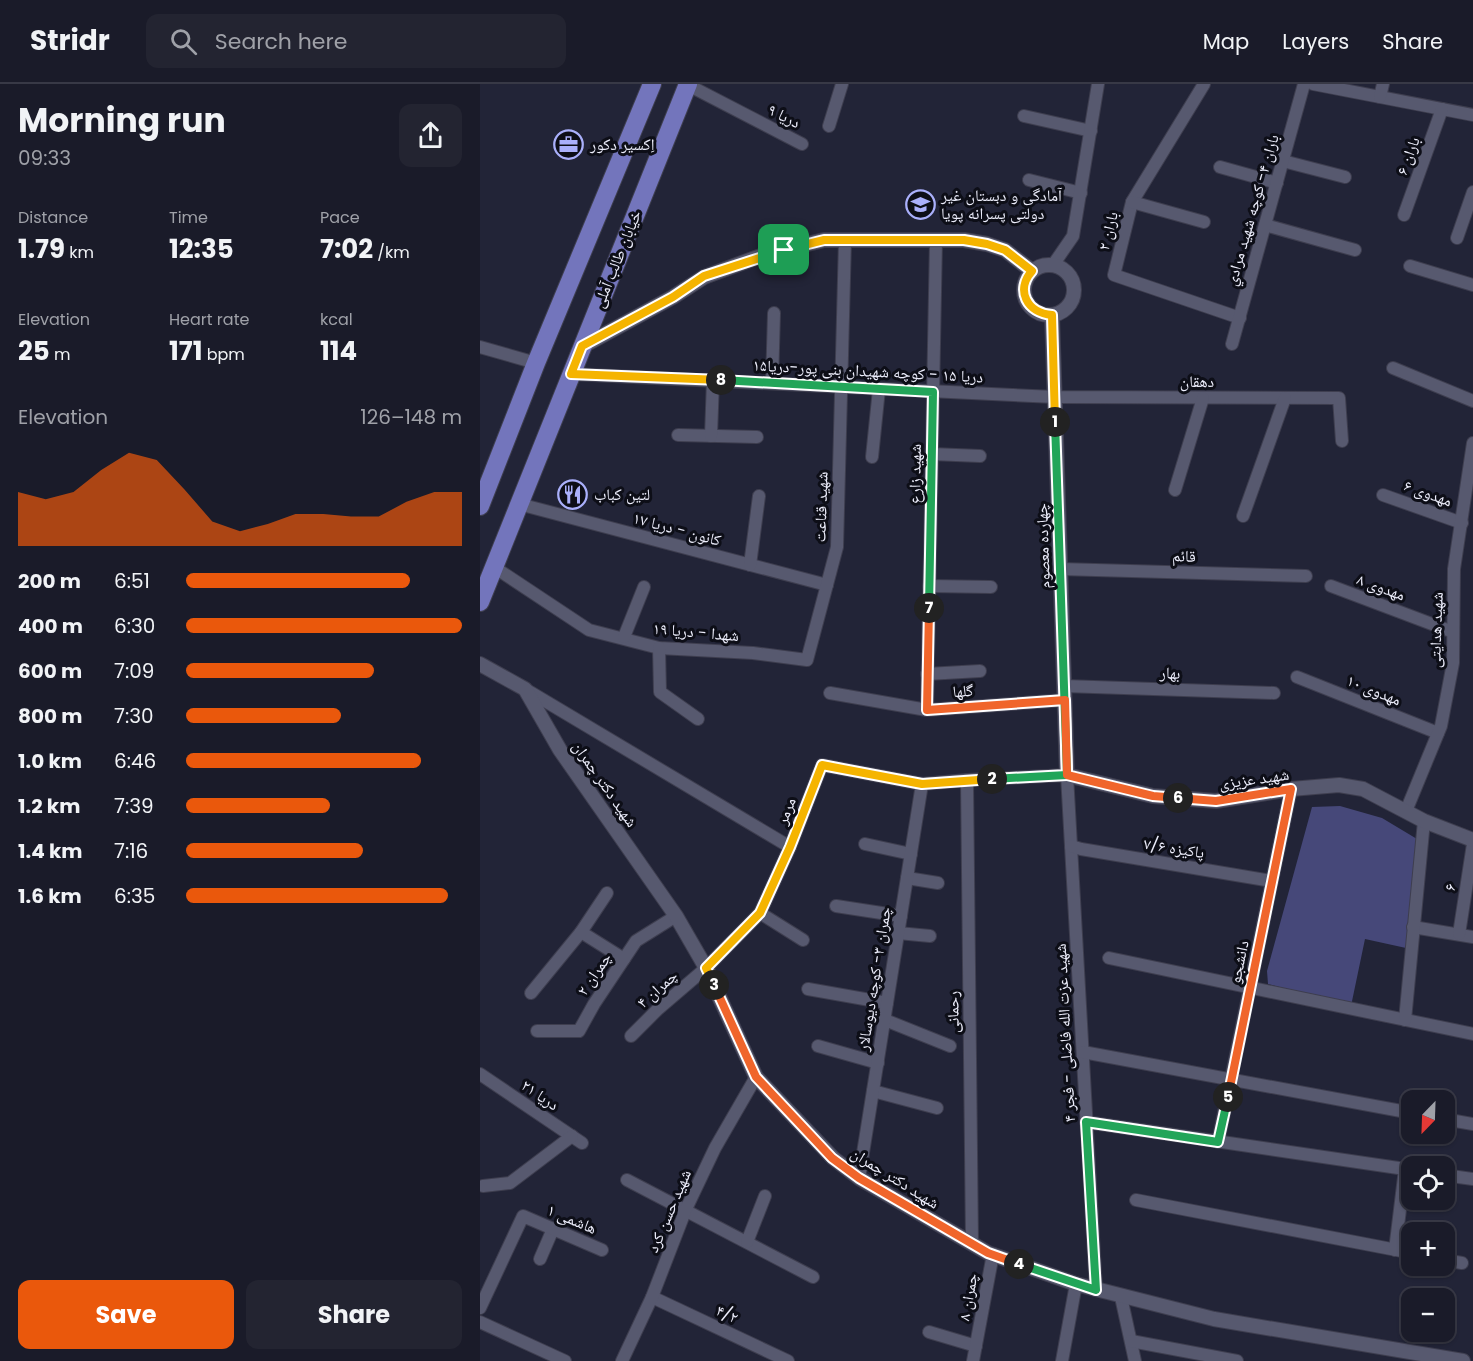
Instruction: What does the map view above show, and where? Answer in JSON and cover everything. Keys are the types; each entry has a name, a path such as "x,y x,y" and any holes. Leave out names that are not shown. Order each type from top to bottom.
{"main road":[{"path":"480,506 536,363 652,84"},
{"name":"خیابان طالب آملی","path":"480,602 688,84"}],"street":[{"name":"دریا ۹","path":"688,84 802,144"},
{"path":"829,126 842,84"},
{"path":"1053,265 1073,236 1098,84"},
{"name":"باران ۲","path":"1204,84 1132,202 1114,275 1239,318"},
{"name":"باران ۴- كوچه شهيد مرادي","path":"1232,344 1304,84"},
{"path":"1313,84 1473,115"},
{"path":"1380,97 1383,84"},
{"name":"باران ۶","path":"1404,215 1442,109"},
{"path":"1024,116 1091,131"},
{"path":"1283,161 1345,177"},
{"path":"1220,167 1277,183"},
{"path":"1029,180 1081,193"},
{"path":"1457,238 1473,192"},
{"path":"1132,202 1204,222"},
{"path":"1265,225 1355,250"},
{"path":"582,346 673,297 704,276 766,254 824,240 964,240 1005,250 1032,271"},
{"name":"شهید قناعت","path":"807,660 837,547 845,240"},
{"name":"شهید زارع","path":"927,710 936,240"},
{"path":"1053,265 1067,273 1074,286 1066,308 1052,315 1036,311 1026,300 1024,284 1032,271 1040,266 1053,265"},
{"path":"1410,266 1473,285"},
{"path":"772,383 774,313"},
{"name":"چهارده معصوم","path":"1052,315 1067,775"},
{"path":"480,347 536,363"},
{"path":"1393,368 1473,401"},
{"name":"دریا ۱۵ - كوچه شهيدان بنی پور-دريا۱۵","path":"571,374 1054,397"},
{"path":"711,436 712,380"},
{"path":"872,458 879,389"},
{"name":"دهقان","path":"1054,397 1339,398 1342,441"},
{"path":"1175,490 1203,398"},
{"path":"1243,516 1285,398"},
{"path":"678,435 757,438"},
{"name":"شهید هدایتی","path":"1406,811 1438,733 1453,663 1454,569 1473,443"},
{"path":"932,454 980,456"},
{"name":"مهدوی ۶","path":"1383,495 1462,523"},
{"path":"750,565 759,496"},
{"name":"کانون - دریا ۱۷","path":"519,504 827,585"},
{"name":"شهدا - دریا ۱۹","path":"494,567 589,630 659,648 743,652 807,660"},
{"name":"قائم","path":"1060,569 1306,576"},
{"path":"929,586 991,587"},
{"name":"مهدوی ۸","path":"1331,586 1453,632"},
{"path":"624,638 644,587"},
{"path":"659,648 660,692 698,719"},
{"path":"480,664 525,689"},
{"path":"927,674 980,671"},
{"name":"مهدوی ۱۰","path":"1298,677 1438,733"},
{"name":"مرمر","path":"525,689 790,847 822,765 922,784 1067,775"},
{"name":"شهید دکتر چمران","path":"525,689 560,750 676,916 706,968 756,1077 832,1158 859,1178 972,1244 1076,1284 1214,1319 1463,1361"},
{"name":"گلها","path":"830,693 927,710 1064,693"},
{"name":"بهار","path":"1064,693 1274,693"},
{"name":"شهید عزیزی","path":"1067,775 1153,796 1216,801 1291,789 1339,785 1364,789 1473,842"},
{"name":"شهید عزت الله فاضلی - فجر ۴","path":"1067,775 1096,1290"},
{"name":"رحمانی","path":"968,780 972,1244"},
{"name":"چمران ۳- كوچه ديوسالار","path":"859,1178 922,784"},
{"name":"دانشجو","path":"1218,1142 1291,789"},
{"path":"1405,1020 1424,820"},
{"name":"۶","path":"1459,934 1473,842"},
{"path":"865,844 911,854"},
{"name":"پاکیزه ۷/۶","path":"1071,846 1272,881"},
{"path":"790,847 760,913 803,939"},
{"path":"907,878 938,883"},
{"path":"531,993 581,932 607,893"},
{"path":"836,906 901,915"},
{"name":"چمران ۴","path":"631,1036 706,968 760,913"},
{"name":"چمران ۲","path":"537,1031 579,1031 636,941 676,916"},
{"path":"1413,927 1473,937"},
{"path":"581,932 624,959"},
{"path":"898,933 930,936"},
{"path":"1109,958 1473,1034"},
{"path":"808,989 887,1003"},
{"path":"885,1020 950,1046"},
{"path":"818,1046 878,1063"},
{"path":"1083,1052 1401,1111"},
{"name":"دریا ۲۱","path":"480,1074 577,1139 510,1183 483,1186"},
{"name":"شهید حسن کرد","path":"622,1361 652,1297 686,1209 715,1148 756,1077"},
{"path":"873,1090 937,1107"},
{"path":"1455,1121 1473,1124"},
{"path":"1086,1122 1401,1168"},
{"path":"1455,1177 1473,1179"},
{"path":"627,1180 813,1277"},
{"path":"747,1242 765,1196"},
{"path":"1136,1200 1401,1251"},
{"path":"1395,1250 1401,1210"},
{"name":"هاشمی ۱","path":"480,1308 523,1216 602,1251"},
{"path":"540,1259 553,1229"},
{"name":"چمران ۸","path":"973,1361 993,1254"},
{"path":"1455,1262 1462,1263"},
{"path":"1062,1361 1076,1284"},
{"name":"۴/۲","path":"652,1297 788,1361"},
{"path":"1121,1297 1135,1361"},
{"path":"480,1322 565,1361"},
{"path":"929,1332 976,1346"},
{"path":"1131,1341 1237,1361"}],"shaded area":[{"path":"1340,806 1382,818 1417,839 1406,948 1365,939 1351,1006 1268,984 1267,971 1312,807"}],"place":[{"name":"اِکسیر دکور","path":"569,144"},
{"name":"آمادگی و دبستان غیر دولتی پسرانه پویا","path":"920,204"},
{"name":"لتین کباب","path":"573,494"}],"route":[{"path":"784,250 704,276 673,297 582,346 571,374 933,392 927,710 1065,700 1067,775 1153,796 1216,801 1291,789 1218,1142 1086,1122 1096,1290 988,1253 859,1178 832,1158 756,1077 706,968 760,913 790,847 822,765 922,784 1067,775 1064,686 1060,569 1052,315 1036,311 1026,300 1024,284 1032,271 1005,250 964,240 824,240 784,250"}]}
